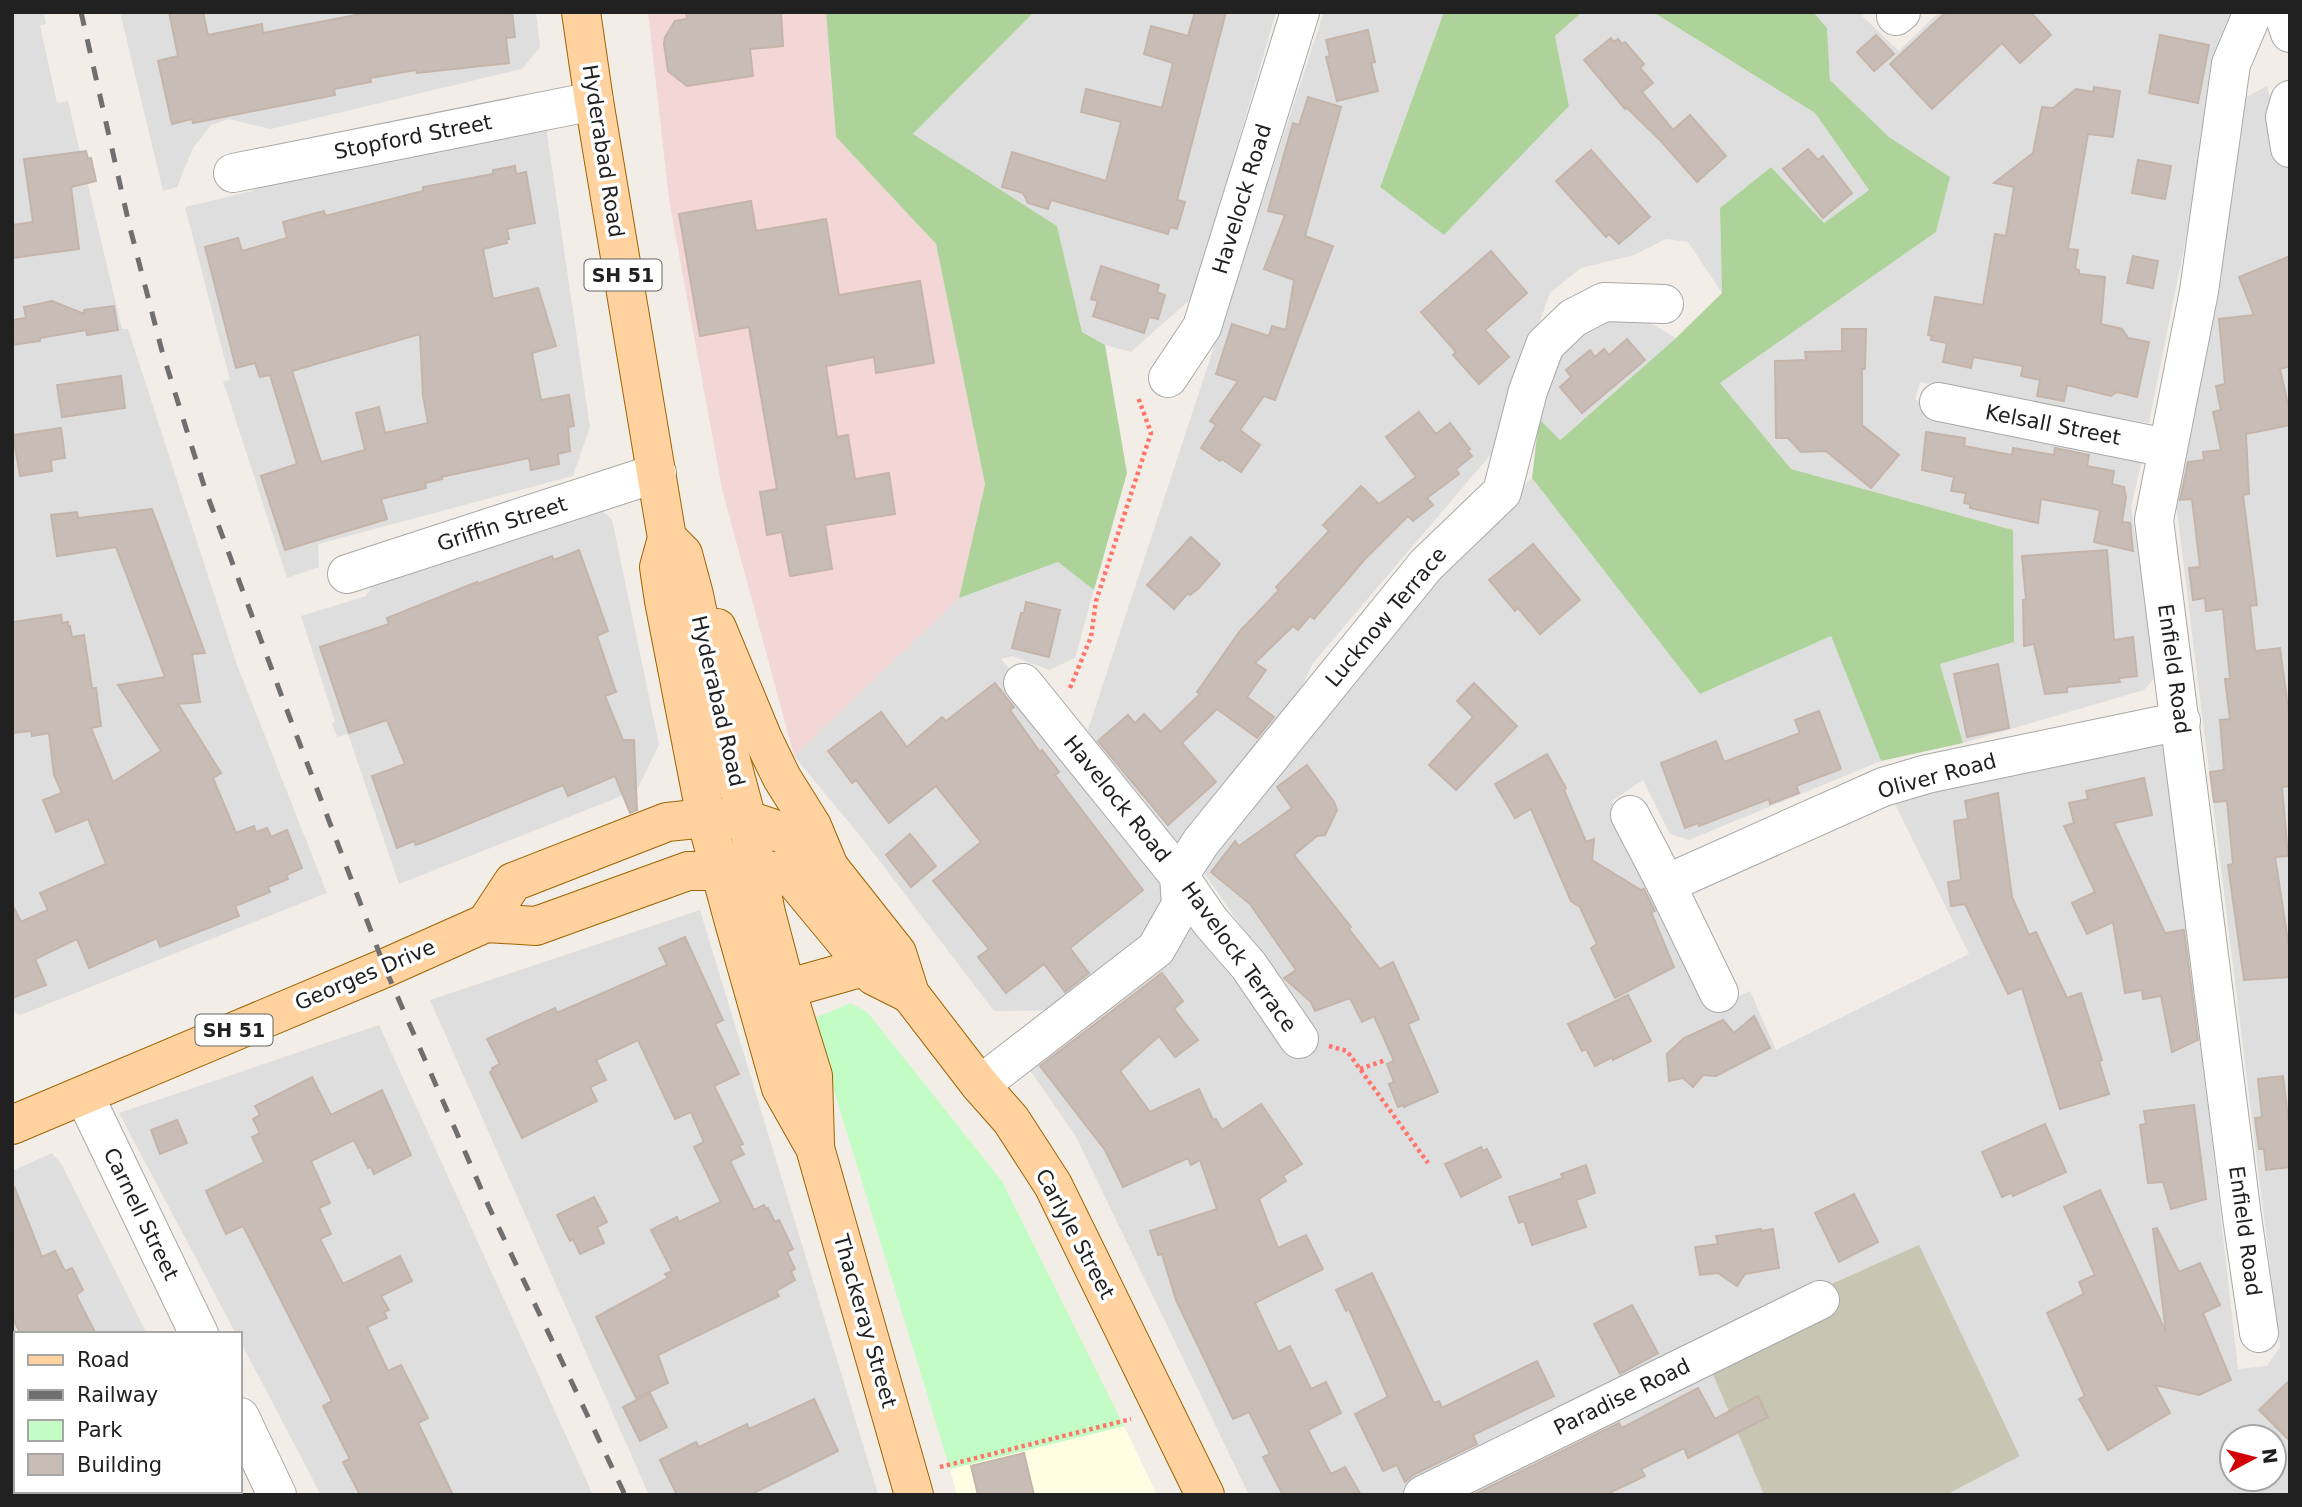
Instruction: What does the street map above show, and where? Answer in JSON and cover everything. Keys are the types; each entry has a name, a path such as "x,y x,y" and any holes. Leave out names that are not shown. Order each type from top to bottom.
{"main road":[{"name":"Hyderabad Road","path":"581,12 667,538 659,566 706,818"},
{"name":"Hyderabad Road","path":"667,538 683,554 719,715 747,820 739,871"},
{"path":"694,595 715,622 763,739 782,778 812,826 829,867"},
{"path":"486,923 513,882 667,822 706,818 747,820"},
{"name":"Thackeray Street","path":"706,818 739,871 786,989 813,1076 815,1148"},
{"name":"Carlyle Street","path":"747,820 769,827 798,842 829,867 897,953 910,995 980,1085 1011,1120 1053,1185 1205,1495"},
{"name":"Georges Drive","path":"12,1125 386,968 486,923 536,926 688,871 739,871"},
{"name":"Thackeray Street","path":"739,871 781,1088 815,1148 911,1485"},
{"name":"Carlyle Street","path":"739,871 780,872 796,882 874,976 910,995"},
{"path":"786,989 867,966"}],"street":[{"name":"Havelock Road","path":"1153,387 1202,327 1300,12"},
{"name":"Enfield Road","path":"2253,12 2231,64 2199,291 2154,520 2242,1217 2259,1332"},
{"path":"2283,12 2290,33"},
{"path":"2290,100 2285,117 2290,148"},
{"name":"Stopford Street","path":"233,173 594,101"},
{"name":"Lucknow Terrace","path":"1179,876 1201,842 1426,565 1502,492 1528,391 1545,345 1573,318 1604,302 1664,304"},
{"name":"Kelsall Street","path":"1939,402 2167,448"},
{"name":"Griffin Street","path":"347,574 657,473"},
{"name":"Havelock Road","path":"980,1085 1156,950 1181,905 1179,876 1023,683"},
{"name":"Oliver Road","path":"1666,884 1883,787 1927,774 2181,721"},
{"path":"1630,815 1718,993"},
{"name":"Havelock Terrace","path":"1179,876 1210,920 1249,966 1299,1038"},
{"name":"Carnell Street","path":"83,1095 198,1332"},
{"name":"Paradise Road","path":"1423,1495 1820,1300"},
{"path":"242,1421 278,1495"}],"path":[{"path":"1066,698 1091,637 1096,601 1151,433 1153,387"},
{"path":"1299,1038 1347,1051 1429,1163"},
{"path":"1360,1069 1386,1060"},
{"path":"911,1485 1165,1410"}],"shaded area":[{"path":"12,12 44,12 46,24 40,25 57,103 68,101 122,329 128,329 237,665 327,893 20,1015 12,1011"},
{"path":"120,12 536,12 540,47 522,69 271,129 229,119 211,125 193,148 177,187 163,191"},
{"path":"648,12 826,12 836,137 936,244 985,484 959,598 794,756 722,489 669,200"},
{"path":"1034,12 1276,12 1193,297 1131,352 1105,345 1082,332 1057,226 913,134"},
{"path":"1324,12 1444,12 1380,186 1569,106 1555,36 1582,12 1653,12 1815,113 1869,190 1824,223 1771,167 1720,208 1722,293 1688,242 1666,239 1634,255 1581,268 1550,293 1499,445 1313,663 1285,722 1178,856 1085,739"},
{"path":"1813,12 1866,12 1862,16 1899,51 1939,12 2231,12 2149,423 1920,382 1915,400 2145,447 2131,507 2156,676 2144,690 1963,743 1940,663 2013,530 1791,469 1720,383 1936,232 1949,177 1889,137 1830,80 1827,28"},
{"path":"2267,86 2282,144 2290,158 2290,1495 1946,1495 2020,1455 1919,1246 1766,1311 1397,1495 1249,1495 1075,1135 1027,1066 1193,917 1291,1054 1318,1037 1202,870 1402,589 1532,478 1700,694 1831,636 1881,761 1689,840 1670,834 1643,780 1612,801 1712,1009 1750,991 1776,1050 1969,954 1893,800 2167,742 2238,1369 2267,1366 2280,1347 2176,503 2246,97"},
{"path":"546,127 590,427 573,476 318,544 319,567 287,578 223,381 230,380 185,207 253,191 282,169"},
{"path":"1601,318 1642,318 1676,338 1559,440 1539,419 1553,345"},
{"path":"588,500 612,519 659,745 637,790 399,884 348,734 337,737 332,723 335,722 301,616 366,596 383,569"},
{"path":"1058,562 1094,590 1075,658 1049,670 1012,656 1001,659 1168,857 1169,881 1151,938 1059,1010 994,1011 862,838 794,756 959,598"},
{"path":"700,910 877,1495 649,1495 430,1000"},
{"path":"379,1025 593,1495 321,1495 242,1345 242,1332 235,1332 119,1113"},
{"path":"52,1153 62,1165 146,1332 14,1332 14,1493 229,1495 12,1495 12,1171"},
{"path":"1919,1245 2020,1456 1946,1495 1764,1495 1701,1346"},
{"path":"1701,1346 1764,1495 1408,1495"},
{"path":"1124,1426 1157,1495 957,1495 950,1469"}],"green space":[{"path":"826,12 1034,12 913,134 1057,226 1082,332 1105,345 1127,473 1094,590 1058,562 959,598 985,484 936,244 836,137"},
{"path":"1444,12 1582,12 1555,36 1569,106 1444,235 1380,187"},
{"path":"1653,12 1813,12 1827,28 1830,80 1889,137 1950,177 1936,232 1720,383 1791,469 2013,530 2014,642 1940,664 1963,743 1881,761 1831,636 1700,694 1532,478 1539,419 1560,440 1676,338 1722,293 1720,208 1771,167 1824,223 1869,190 1815,113"},
{"path":"851,1003 868,1013 1002,1181 1124,1426 950,1469 812,1019"}],"building":[{"path":"169,12 203,12 208,35 262,24 263,33 371,12 512,12 515,37 506,38 509,63 417,73 416,70 370,78 371,82 334,89 335,95 193,123 192,119 172,124 158,61 178,56"},
{"path":"686,12 781,12 783,46 750,49 753,76 687,86 668,71 664,44 665,37 675,21 687,19"},
{"path":"1195,12 1226,12 1177,200 1185,202 1177,229 1170,227 1168,234 1051,200 1048,209 1028,203 1023,193 1002,187 1012,152 1106,181 1121,122 1081,112 1086,89 1162,108 1173,63 1144,54 1151,26 1188,36"},
{"path":"1946,12 2031,12 2051,35 2020,63 2002,43 1932,109 1890,64"},
{"path":"1368,30 1375,62 1371,63 1378,91 1337,101 1326,57 1330,56 1326,40"},
{"path":"1876,35 1894,54 1874,71 1857,52"},
{"path":"2160,35 2209,45 2198,103 2149,93"},
{"path":"1611,38 1614,42 1618,39 1622,44 1625,42 1644,64 1640,68 1653,83 1642,92 1673,130 1690,115 1726,156 1697,182 1661,141 1625,109 1584,60"},
{"path":"2094,87 2120,91 2113,137 2088,134 2068,249 2078,250 2075,269 2079,270 2079,274 2105,277 2101,324 2122,329 2128,338 2149,342 2137,397 2117,392 2111,396 2067,385 2064,401 2037,396 2040,380 2021,376 2023,366 1973,357 1971,368 1943,362 1947,343 1931,340 1932,336 1928,335 1935,297 1983,305 1995,234 2006,236 2014,187 1994,183 2033,153 2042,107 2053,108 2076,89 2093,92"},
{"path":"1308,97 1341,107 1305,236 1333,246 1275,400 1264,396 1240,430 1260,445 1241,472 1201,448 1216,425 1210,421 1238,381 1216,374 1232,324 1269,336 1272,326 1286,330 1294,280 1264,269 1285,215 1268,211 1293,123 1299,125"},
{"path":"1808,149 1818,160 1823,156 1852,193 1823,218 1783,169"},
{"path":"1591,150 1650,217 1619,244 1609,234 1606,237 1556,181"},
{"path":"86,151 88,159 91,158 96,181 71,187 79,249 12,258 12,225 33,222 24,159"},
{"path":"2138,160 2171,166 2165,199 2132,193"},
{"path":"515,166 516,174 526,172 535,223 507,229 507,243 483,249 493,299 538,288 556,346 532,353 541,400 569,395 574,426 568,427 570,451 558,454 559,464 531,470 529,458 441,477 442,479 425,483 426,488 381,499 387,519 285,550 261,476 297,464 270,375 260,377 255,363 236,368 205,247 238,238 242,251 287,238 283,222 324,211 325,216 423,191 423,187 493,174 493,170","holes":["420,334 423,396 428,423 385,433 379,407 356,413 365,450 321,462 292,371"]},
{"path":"751,201 756,231 826,219 839,295 920,281 934,363 876,373 874,357 826,366 837,437 848,435 855,479 889,473 895,514 825,525 832,569 790,576 782,532 767,535 760,492 777,489 749,327 700,336 679,214"},
{"path":"1491,251 1527,293 1485,330 1509,357 1479,384 1453,355 1456,352 1421,312"},
{"path":"2133,256 2158,261 2153,288 2127,283"},
{"path":"2290,256 2290,366 2280,369 2290,413 2290,425 2246,434 2249,494 2243,495 2257,605 2250,606 2255,651 2280,648 2290,723 2290,786 2282,787 2288,856 2275,857 2290,954 2290,977 2244,980 2228,865 2233,864 2227,801 2214,802 2210,772 2224,770 2220,720 2230,719 2225,679 2230,679 2223,609 2206,611 2205,598 2193,600 2189,568 2200,567 2192,499 2180,500 2188,462 2204,460 2203,452 2221,450 2213,412 2221,410 2216,386 2225,384 2219,319 2254,315 2239,277"},
{"path":"1101,266 1159,285 1157,292 1165,295 1158,319 1149,317 1144,333 1093,316 1098,301 1091,299"},
{"path":"52,301 84,314 84,310 114,306 118,330 87,335 86,330 12,345 12,320 26,318 24,307"},
{"path":"1842,329 1866,329 1865,369 1862,369 1862,425 1899,455 1871,488 1826,451 1801,452 1788,438 1776,438 1775,361 1806,360 1805,352 1842,351"},
{"path":"1627,339 1645,360 1582,413 1560,387 1571,377 1566,370 1590,350 1595,357 1604,349 1609,355"},
{"path":"121,376 125,408 62,417 57,385"},
{"path":"1419,412 1436,434 1450,423 1470,449 1467,450 1472,456 1456,469 1459,474 1427,498 1433,505 1413,521 1408,516 1365,559 1314,619 1310,616 1298,630 1293,626 1255,663 1266,670 1247,697 1274,717 1257,738 1217,709 1182,743 1216,782 1168,825 1098,741 1128,715 1135,723 1144,714 1161,732 1200,694 1197,692 1240,631 1279,590 1276,587 1329,531 1323,525 1361,486 1379,504 1416,477 1386,437"},
{"path":"61,428 65,458 51,460 52,471 20,476 13,435"},
{"path":"1926,432 1965,438 1964,446 2012,455 2013,448 2054,455 2055,448 2089,455 2087,466 2114,471 2112,484 2124,487 2126,497 2122,522 2130,523 2133,551 2094,542 2100,510 2041,499 2038,523 1970,508 1970,504 1964,503 1966,493 1951,491 1954,477 1922,470"},
{"path":"152,509 205,653 192,654 200,702 178,704 221,773 213,778 236,833 254,826 256,832 267,828 271,837 287,830 302,868 286,875 288,879 268,887 270,892 235,906 239,916 160,947 157,938 89,968 77,939 35,959 46,985 12,998 12,904 21,922 48,910 40,893 106,864 88,819 56,832 43,800 62,793 54,775 49,733 32,736 31,731 12,733 12,622 61,615 62,623 68,622 68,627 70,626 72,637 84,635 101,726 91,728 113,782 161,751 118,685 165,677 116,547 57,556 51,515 77,512 78,518"},
{"path":"1191,537 1220,564 1198,589 1190,595 1188,593 1174,609 1147,585"},
{"path":"1533,544 1580,600 1540,634 1518,608 1515,611 1489,580"},
{"path":"579,550 608,631 597,636 616,692 605,696 623,740 634,740 637,810 630,813 615,776 568,796 563,785 416,845 414,841 397,848 372,776 405,764 387,720 349,733 320,647 389,624 387,618 477,582 552,556 554,560"},
{"path":"2107,550 2114,640 2133,637 2137,676 2119,678 2120,682 2067,687 2067,692 2045,694 2034,644 2024,646 2023,600 2026,600 2022,556"},
{"path":"1026,602 1060,610 1049,657 1012,648"},
{"path":"1998,664 2009,728 1967,737 1954,674"},
{"path":"995,683 1014,707 1010,710 1040,752 1042,750 1059,772 1055,775 1143,890 1070,948 1089,973 1065,992 1044,964 1006,993 978,957 989,949 933,881 981,842 936,786 889,823 856,780 852,783 828,751 881,712 907,747 942,717 946,721"},
{"path":"1474,683 1517,726 1456,790 1429,765 1473,717 1457,701"},
{"path":"1819,711 1841,769 1796,786 1799,793 1770,804 1769,799 1699,826 1698,823 1685,828 1661,763 1716,741 1724,762 1800,733 1795,720"},
{"path":"1547,754 1566,788 1564,790 1586,842 1594,839 1592,860 1641,890 1644,889 1655,911 1651,912 1674,967 1615,998 1591,948 1597,944 1580,907 1571,901 1531,809 1515,818 1495,784"},
{"path":"1307,765 1337,810 1325,835 1317,836 1294,855 1351,927 1349,929 1380,969 1393,962 1419,1019 1408,1024 1438,1092 1404,1107 1398,1107 1389,1084 1394,1082 1387,1064 1394,1061 1374,1016 1362,1022 1350,998 1315,1011 1311,1002 1284,978 1296,970 1250,904 1211,872 1235,841 1239,846 1292,808 1277,787"},
{"path":"2144,778 2152,815 2114,823 2165,933 2184,930 2198,1040 2172,1052 2161,996 2143,999 2142,990 2125,993 2113,922 2087,934 2072,903 2095,892 2064,826 2074,823 2069,803 2088,799 2086,791"},
{"path":"1998,793 2012,897 2029,935 2036,932 2067,998 2081,993 2102,1060 2099,1061 2109,1094 2060,1109 2022,988 2008,994 1965,904 1951,906 1948,882 1961,880 1954,821 1968,819 1965,801"},
{"path":"910,834 936,866 911,887 886,855"},
{"path":"685,937 723,1020 715,1024 739,1074 714,1086 743,1144 739,1146 744,1154 730,1161 754,1210 764,1205 775,1222 779,1220 793,1249 787,1252 795,1269 791,1271 795,1280 776,1291 779,1296 658,1355 668,1383 636,1398 596,1317 668,1278 665,1274 672,1271 651,1230 677,1217 679,1222 721,1202 694,1147 704,1142 691,1112 675,1119 638,1040 596,1060 606,1080 590,1087 597,1101 522,1138 490,1072 500,1064 487,1039 555,1008 557,1013 667,965 659,948"},
{"path":"1162,973 1183,1001 1174,1009 1198,1040 1175,1057 1159,1036 1120,1071 1150,1112 1199,1089 1213,1120 1216,1119 1222,1130 1261,1104 1302,1164 1283,1176 1286,1181 1259,1199 1278,1248 1306,1235 1323,1269 1255,1303 1278,1352 1290,1346 1311,1389 1326,1382 1341,1413 1308,1430 1331,1474 1345,1467 1361,1495 1283,1495 1263,1457 1270,1454 1249,1412 1233,1419 1176,1300 1162,1254 1158,1255 1150,1231 1217,1209 1200,1160 1191,1165 1188,1158 1123,1187 1105,1150 1040,1066"},
{"path":"1628,995 1651,1041 1595,1066 1586,1049 1582,1051 1568,1024"},
{"path":"1754,1016 1770,1048 1716,1076 1703,1075 1693,1087 1683,1078 1669,1081 1667,1054 1684,1038 1723,1020 1734,1033"},
{"path":"2283,1076 2290,1134 2290,1167 2266,1170 2264,1149 2259,1149 2255,1118 2262,1117 2258,1079"},
{"path":"312,1077 331,1115 382,1090 411,1155 374,1174 371,1167 368,1168 354,1140 311,1161 330,1203 319,1208 331,1234 320,1239 343,1284 400,1256 412,1281 381,1296 389,1310 384,1312 387,1318 367,1327 388,1371 401,1365 428,1418 418,1423 453,1495 360,1495 343,1462 350,1459 323,1406 332,1401 243,1226 226,1234 206,1191 264,1162 252,1137 260,1133 253,1119 260,1115 255,1106"},
{"path":"2194,1105 2206,1199 2171,1209 2163,1182 2148,1183 2140,1125 2146,1124 2144,1111"},
{"path":"177,1120 187,1143 160,1154 151,1130"},
{"path":"2045,1124 2066,1172 2013,1196 2011,1193 2002,1197 1982,1152"},
{"path":"1481,1147 1483,1151 1487,1149 1501,1177 1461,1197 1445,1164"},
{"path":"1586,1165 1595,1193 1576,1200 1586,1227 1532,1245 1524,1221 1519,1223 1509,1197 1563,1178 1561,1174"},
{"path":"14,1186 42,1257 55,1251 65,1271 72,1268 83,1290 76,1295 95,1332 20,1332 12,1317"},
{"path":"2100,1190 2166,1332 2153,1229 2157,1228 2179,1272 2200,1263 2220,1305 2203,1313 2231,1380 2199,1395 2155,1385 2170,1413 2108,1450 2079,1399 2085,1396 2047,1313 2084,1294 2079,1282 2095,1275 2064,1207"},
{"path":"1854,1194 1878,1242 1839,1262 1815,1213"},
{"path":"594,1197 607,1222 597,1227 604,1243 580,1254 557,1215"},
{"path":"1773,1229 1779,1268 1745,1274 1737,1286 1718,1273 1700,1275 1695,1247 1718,1244 1716,1236"},
{"path":"1372,1273 1434,1403 1439,1401 1442,1408 1537,1361 1554,1396 1473,1435 1477,1444 1413,1475 1405,1482 1397,1465 1383,1471 1355,1414 1388,1397 1349,1309 1346,1311 1336,1290"},
{"path":"1632,1305 1658,1353 1620,1374 1594,1324"},
{"path":"2290,1380 2290,1441 2288,1423 2272,1423 2259,1410"},
{"path":"1698,1388 1715,1419 1758,1396 1768,1417 1688,1458 1684,1448 1641,1469 1645,1476 1605,1495 1473,1495 1619,1423 1622,1428"},
{"path":"650,1393 667,1427 640,1441 623,1407"},
{"path":"814,1399 838,1451 750,1495 677,1495 660,1460 696,1442 699,1447 747,1424 749,1429"},
{"path":"1024,1453 1034,1495 978,1495 971,1466"}],"railway":[{"path":"81,12 129,224 162,351 205,489 385,968 489,1207 625,1495"}]}
